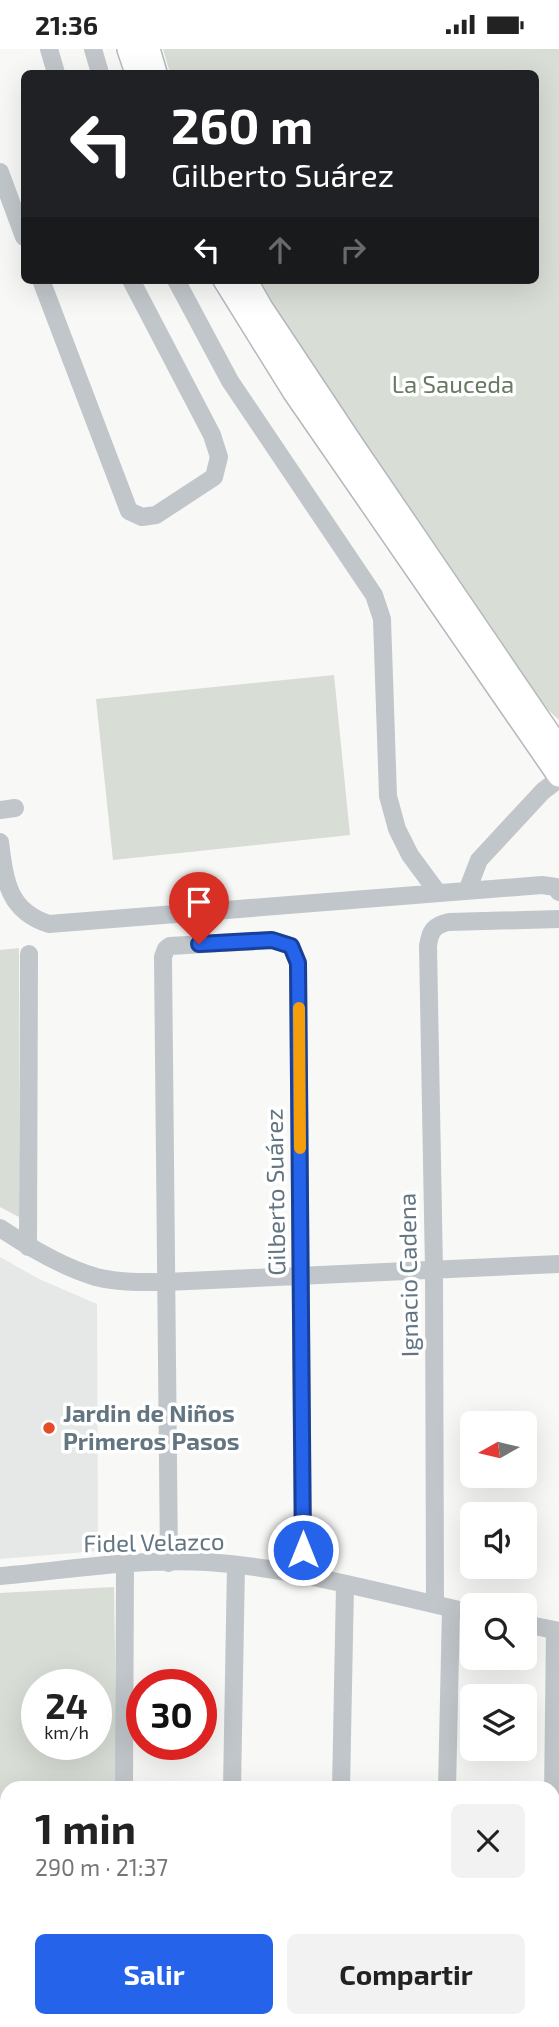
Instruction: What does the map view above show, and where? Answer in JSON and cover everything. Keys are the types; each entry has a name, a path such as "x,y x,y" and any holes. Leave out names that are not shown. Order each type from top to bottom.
{"main road":[{"path":"129,49 136,70"},
{"path":"148,49 154,70"},
{"path":"227,284 293,391 559,777"},
{"path":"247,284 352,445 559,749"}],"street":[{"path":"49,49 55,70"},
{"path":"93,49 99,70"},
{"path":"0,172 21,229"},
{"path":"43,284 129,511 142,517 156,515 214,477 219,457 212,435 133,284"},
{"path":"179,284 230,381 374,595 382,619 387,796 397,829 410,855 438,893"},
{"path":"467,891 479,860 559,777"},
{"path":"0,842 11,891 20,909 32,918 49,924 542,885 556,887 559,892"},
{"name":"Ignacio Cadena","path":"447,1781 429,935 434,928 449,922 559,919"},
{"name":"Gilberto Suárez","path":"166,1282 163,957 170,946 272,940 291,946 298,963 303,1575"},
{"path":"28,1247 29,954"},
{"path":"0,1228 28,1247 63,1264 96,1277 129,1282 559,1264"},
{"path":"166,1282 169,1563"},
{"name":"Fidel Velazco","path":"0,1576 125,1565 206,1562 303,1575 460,1610"},
{"path":"124,1781 125,1565"},
{"path":"232,1781 236,1565"},
{"path":"341,1781 345,1585"},
{"path":"537,1627 557,1631 553,1781"}],"shaded area":[{"name":"Jardin de Niños Primeros Pasos","path":"0,1257 39,1279 97,1304 98,1551 0,1559"}],"green space":[{"name":"La Sauceda","path":"163,49 559,49 559,720 546,708 343,411 262,284 539,284 539,70 169,70"},
{"path":"334,675 350,835 113,860 96,699"},
{"path":"19,948 19,1217 0,1207 0,950"},
{"path":"114,1587 117,1781 0,1781 0,1593"}],"slow traffic":[{"path":"299,1008 300,1148"}],"place":[{"name":"Jardin de Niños Primeros Pasos","path":"49,1428"}],"route":[{"path":"199,944 272,940 291,946 298,963 303,1550"}]}
